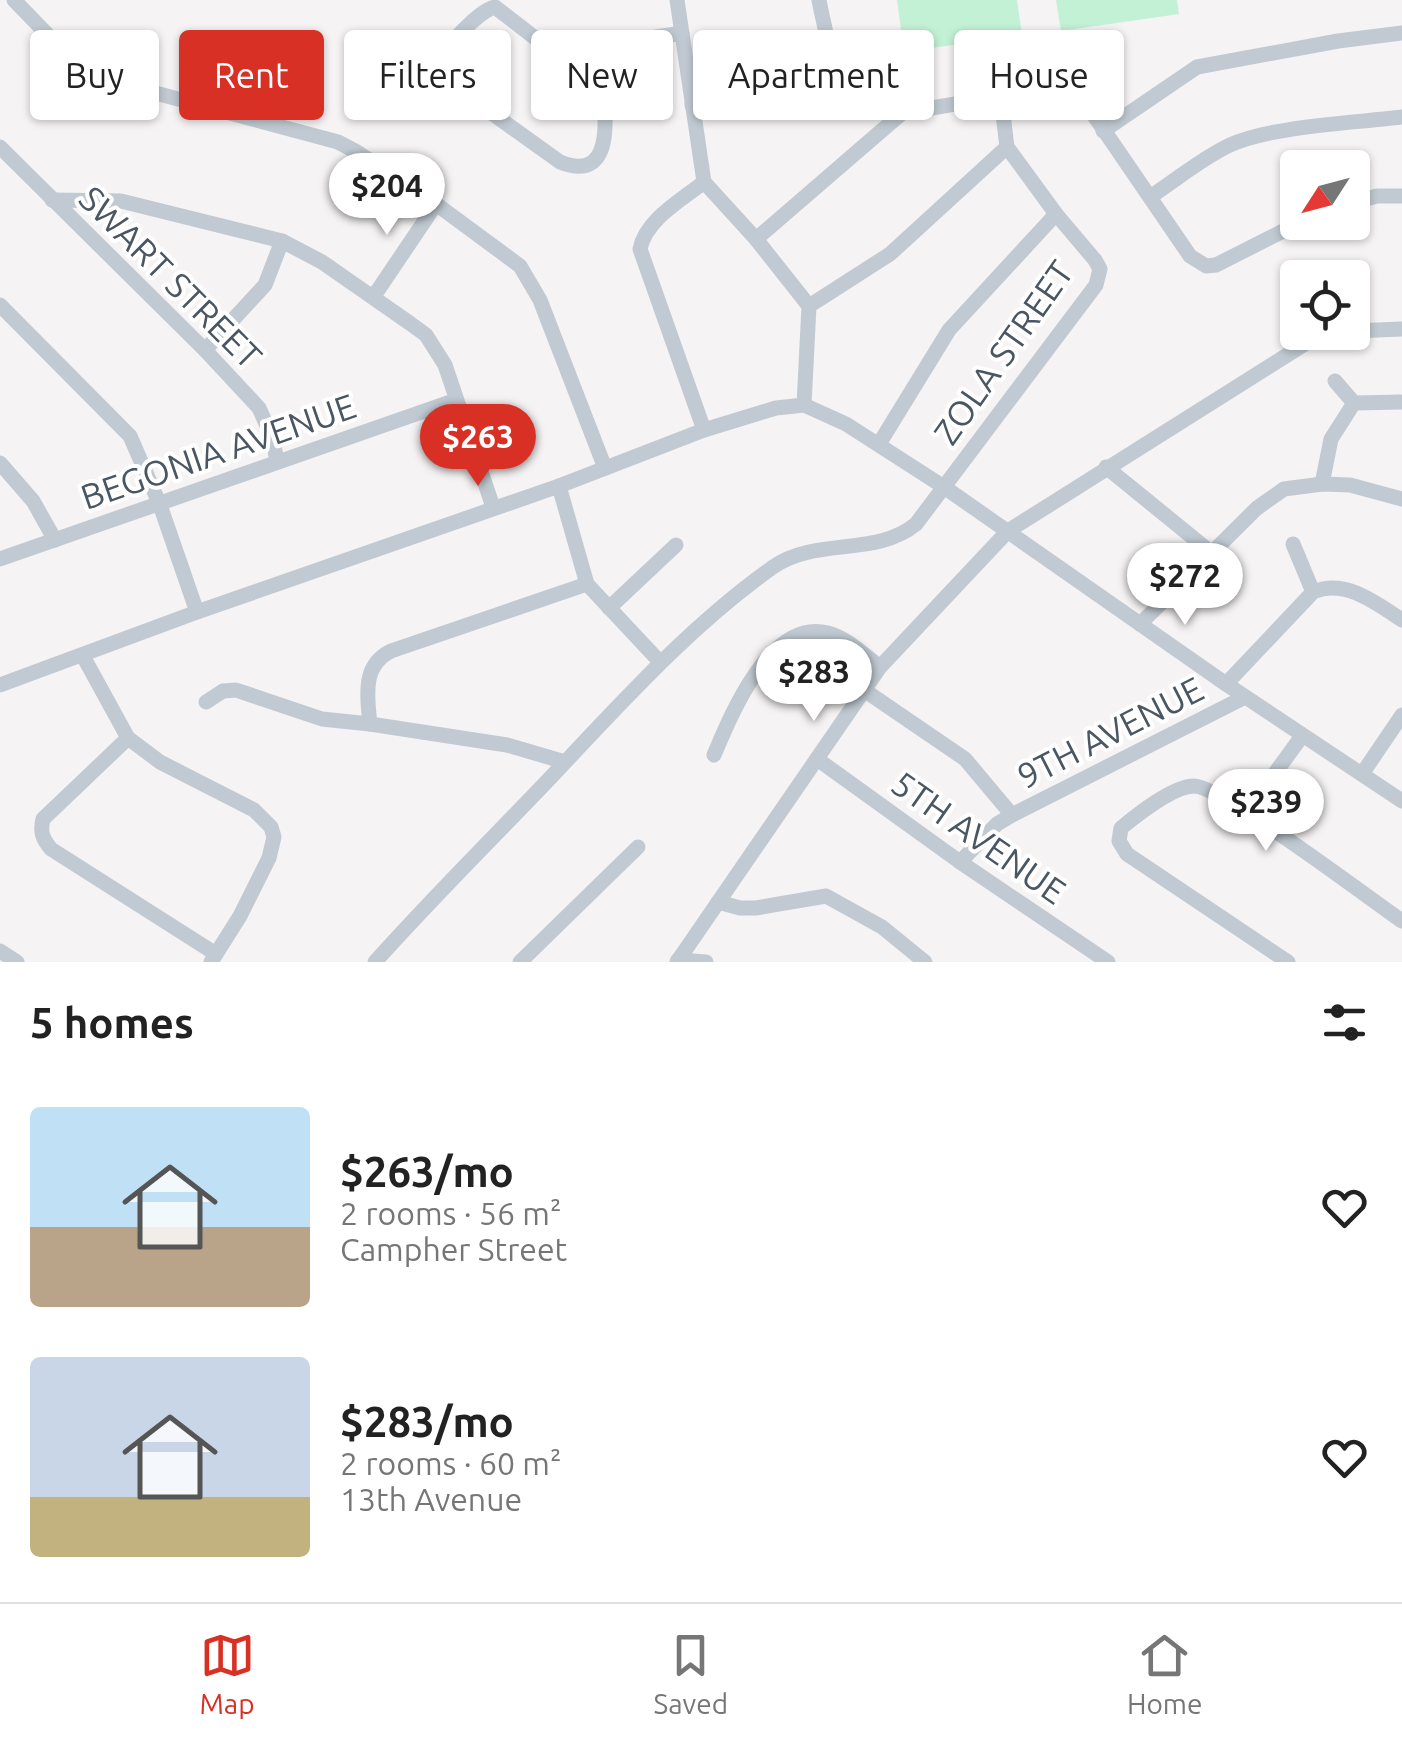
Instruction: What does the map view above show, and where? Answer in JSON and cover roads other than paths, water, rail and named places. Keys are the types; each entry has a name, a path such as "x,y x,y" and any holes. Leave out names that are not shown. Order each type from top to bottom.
{"street":[{"path":"14,0 87,72 338,142 436,204 520,266 530,280 605,468"},
{"path":"677,0 704,182 809,306 804,406"},
{"path":"692,106 800,88 815,80 829,60 819,0"},
{"path":"495,8 555,49 596,48 606,135 596,159 584,166 560,162 440,72 439,62 445,53 479,14 495,8"},
{"path":"673,34 682,32"},
{"path":"1103,131 1197,67 1338,40 1402,33"},
{"path":"756,239 902,113 954,105"},
{"path":"1150,197 1230,145 1254,137 1402,117"},
{"name":"ZOLA STREET","path":"376,962 660,662 788,558 903,534 916,524 1096,285 1100,270 1095,260 1008,147 1004,120"},
{"path":"1096,120 1190,256 1206,266 1216,265 1280,233"},
{"name":"SWART STREET","path":"0,147 259,408 274,438 277,462"},
{"path":"809,306 890,254 1008,147"},
{"path":"704,182 650,227 640,249 704,430"},
{"path":"1370,198 1402,196"},
{"path":"52,200 121,201 282,242 374,296 426,335 444,365 493,507"},
{"path":"374,296 436,204"},
{"path":"879,444 949,330 1056,214"},
{"path":"205,350 265,285 282,242"},
{"path":"0,305 130,436 160,505 197,612"},
{"path":"1370,331 1402,329"},
{"path":"677,961 880,667 1008,531 1295,350"},
{"path":"1335,382 1354,403 1402,402"},
{"name":"BEGONIA AVENUE","path":"0,560 456,400"},
{"path":"1322,484 1331,439 1354,403"},
{"path":"0,686 197,612 560,486 704,430 761,412 804,406 879,444 1402,801"},
{"path":"0,463 33,501 55,540"},
{"path":"1106,468 1213,554"},
{"path":"1140,624 1257,508 1284,489 1350,485 1402,499"},
{"path":"560,486 587,584 660,662"},
{"path":"1293,544 1313,592"},
{"path":"609,608 676,545"},
{"path":"370,724 366,694 378,658 587,584"},
{"path":"1226,684 1320,589 1361,594 1402,620"},
{"path":"714,755 746,688 764,664 794,638 804,633 826,633 848,643 880,667"},
{"path":"83,656 128,738 160,762 254,810 270,827 274,837 270,858 213,958 51,849 44,840 44,818 128,738"},
{"path":"206,702 223,691 236,690 322,719 507,745 565,762"},
{"path":"864,690 965,759 1012,815"},
{"name":"9TH AVENUE","path":"960,862 997,824 1012,815 1245,697"},
{"path":"1362,774 1402,716"},
{"path":"1246,813 1302,736"},
{"name":"5TH AVENUE","path":"817,759 1108,962"},
{"path":"1288,962 1128,854 1119,841 1121,828 1145,809 1191,786 1213,792 1402,921"},
{"path":"520,962 638,847"},
{"path":"718,902 756,908 826,896 882,927 925,962"},
{"path":"0,950 17,962"},
{"path":"677,961 706,962"}]}
